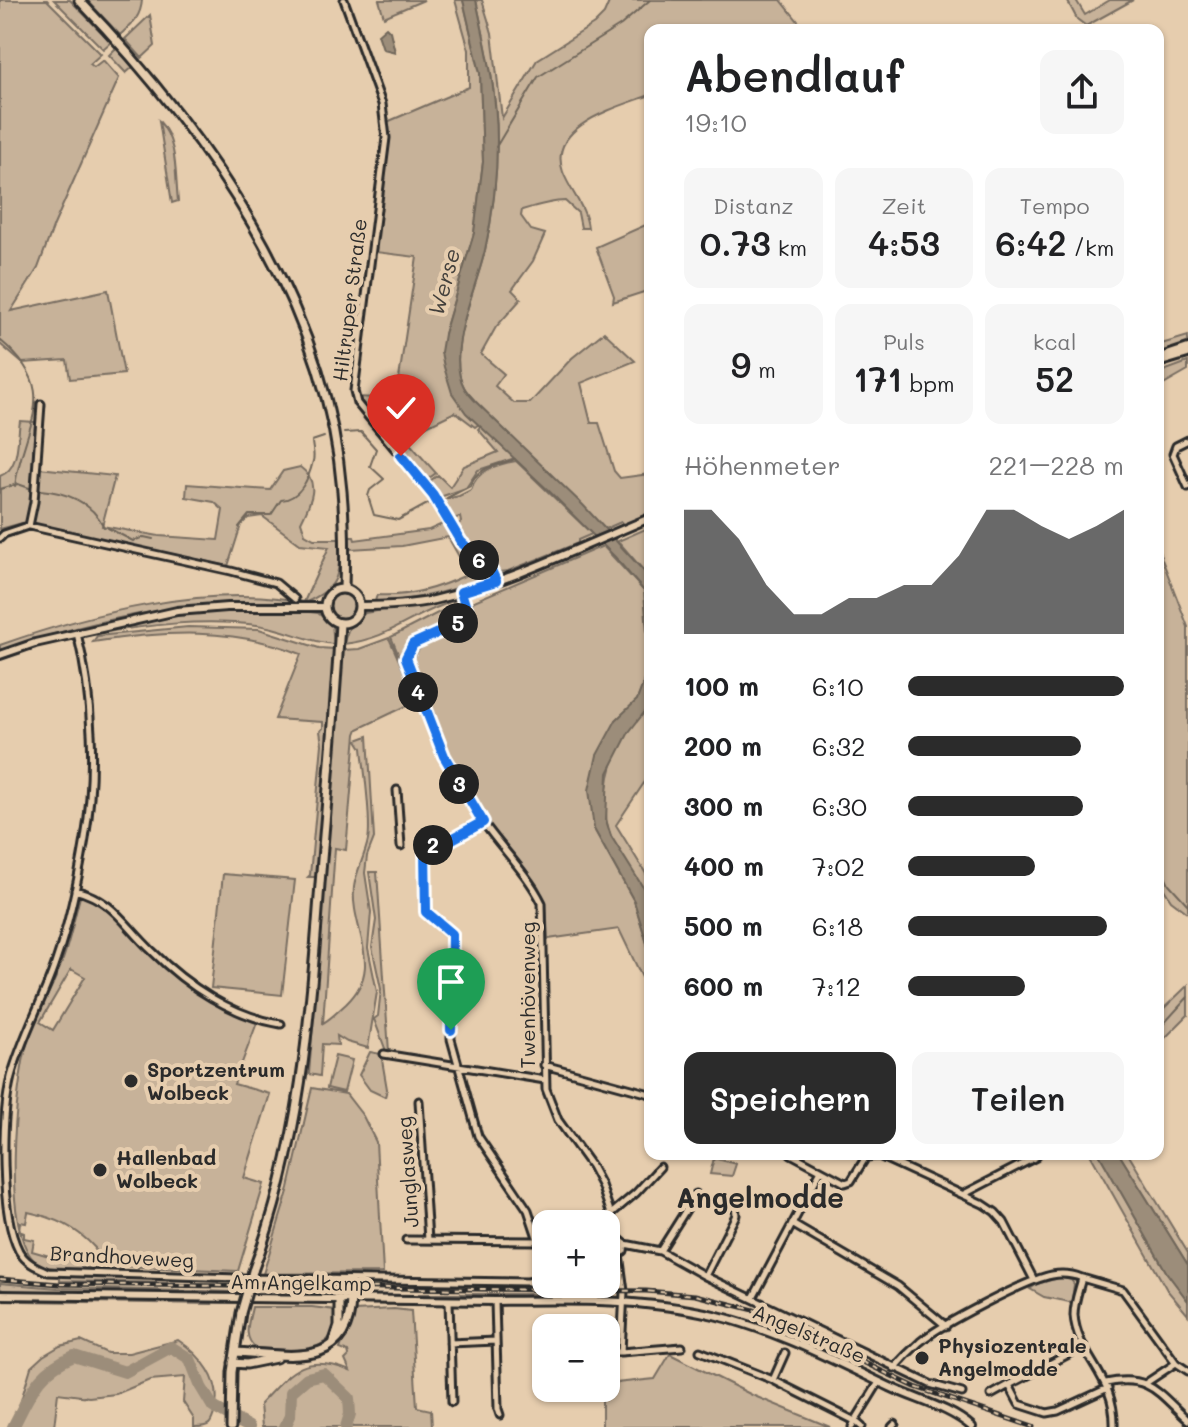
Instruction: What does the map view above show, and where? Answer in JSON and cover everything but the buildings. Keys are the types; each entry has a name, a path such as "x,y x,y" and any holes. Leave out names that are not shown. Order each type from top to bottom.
{"main road":[{"path":"79,0 126,50 202,148 268,254 303,330 327,405 338,460 343,503 344,589"},
{"path":"344,589 354,593 360,606 351,621 340,623 329,618 325,607 330,594 344,589"},
{"path":"231,1427 231,1382 241,1313 277,1200 302,1086 340,623"},
{"path":"333,1344 339,1326 339,1299"},
{"path":"233,1363 247,1364 314,1354 333,1344 346,1329 351,1299"},
{"path":"235,1352 282,1357"}],"street":[{"name":"Hiltruper Straße","path":"344,0 382,104 386,138 354,391 357,403 428,489 461,542 491,570 496,581"},
{"path":"1164,358 1188,351"},
{"path":"29,526 34,502 41,404"},
{"path":"1188,440 1176,446 1173,454 1188,487"},
{"path":"360,606 413,603 461,592 496,581 644,521"},
{"path":"0,538 29,526 276,583 295,599"},
{"name":"Twenhövenweg","path":"461,592 467,611 464,621 413,644 408,651 407,665 444,756 483,822 535,889 542,903 544,1065 550,1104 591,1166 609,1210"},
{"path":"0,655 77,633 201,608 325,607"},
{"name":"Brandhoveweg","path":"77,633 86,678 90,787 75,890 55,964 26,1031 10,1082 3,1153 9,1226 19,1251 32,1266 48,1272 532,1281"},
{"path":"397,790 401,846"},
{"path":"483,822 443,844 425,849 426,912 452,934 451,1039 478,1136 528,1210 532,1222"},
{"path":"75,890 109,904 151,951 189,982 231,1009 258,1020 281,1024"},
{"path":"384,1054 545,1080"},
{"path":"544,1065 644,1092"},
{"name":"Junglasweg","path":"419,1101 428,1240"},
{"path":"802,1160 849,1182 865,1160"},
{"path":"888,1160 983,1204 1004,1222 1034,1280"},
{"path":"963,1194 1030,1160"},
{"path":"616,1210 660,1167"},
{"path":"753,1298 821,1170"},
{"path":"660,1251 696,1194"},
{"path":"705,1276 736,1215 735,1204"},
{"path":"792,1224 898,1286 946,1326"},
{"path":"0,1228 9,1226"},
{"path":"620,1238 625,1244 624,1251 620,1253"},
{"name":"Junglasweg","path":"406,1240 532,1241"},
{"path":"625,1244 660,1251 894,1368 930,1384 962,1393"},
{"path":"620,1266 623,1302 621,1352 682,1347"},
{"path":"894,1368 920,1342 946,1326 1034,1280 1067,1274 1123,1290 1176,1363 1188,1371"},
{"path":"1082,1278 1074,1313 1078,1332 1107,1386 1114,1407 1114,1427"},
{"name":"Am Angelkamp","path":"0,1295 623,1302"},
{"path":"449,1301 452,1402"},
{"path":"495,1301 500,1415"},
{"name":"Angelstraße","path":"623,1302 692,1310 742,1323 826,1356 944,1409 972,1427"},
{"path":"450,1343 496,1341"},
{"path":"991,1395 1084,1346"},
{"path":"700,1351 773,1380 862,1427"},
{"path":"773,1380 785,1353"},
{"path":"1146,1383 1176,1363"},
{"path":"1009,1385 1019,1404 1047,1413 1129,1379 1146,1383 1188,1420"},
{"path":"854,1424 879,1382"}],"shaded area":[{"path":"0,0 47,0 101,54 90,64 94,67 103,60 119,78 38,268 11,311 108,290 124,374 70,379 67,360 22,363 0,344"},
{"path":"54,0 70,0 111,42 103,49"},
{"path":"87,0 142,0 138,16 120,35"},
{"path":"379,0 424,0 384,17"},
{"path":"455,0 463,0 480,73 483,162 474,233 444,334 467,413 479,424 475,427 455,412 404,437 436,473 425,481 366,411 359,397 393,399 397,392 417,257 375,252 389,139 387,122 469,87 469,50"},
{"path":"463,0 476,0 493,87 497,140 490,223 460,338 459,373 465,389 476,402 583,505 644,571 644,591 550,492 466,413 452,393 441,352 474,233 483,162 480,73"},
{"path":"476,0 482,0 492,33 502,118 537,60 594,24 604,14 610,0 781,0 800,24 644,24 644,97 588,120 565,142 561,156 563,172 584,213 588,228 581,228 578,213 565,201 522,210 521,216 531,230 545,234 533,261 512,290 521,299 496,327 481,354 504,374 495,386 514,403 530,403 572,358 604,332 635,361 581,383 591,423 599,423 614,471 620,478 644,475 644,517 624,525 621,522 605,529 476,402 465,389 459,373 460,338 488,237 492,209 497,140 490,70"},
{"path":"1067,0 1076,0 1085,15 1110,0 1133,0 1090,24 1077,19"},
{"path":"150,15 155,46 142,58 125,39"},
{"path":"386,27 390,31 395,52 383,49 378,34"},
{"path":"116,48 133,67 126,73 109,55"},
{"path":"159,121 170,138 174,159 178,201 172,203"},
{"path":"644,226 644,292 613,302 614,296 596,247"},
{"path":"1188,336 1188,344 1164,351 1164,343"},
{"path":"1188,362 1188,371 1164,385 1164,371"},
{"path":"20,421 35,422 33,454 39,468 115,476 102,526 159,536 218,540 223,510 214,502 186,497 187,484 270,490 283,471 300,467 312,486 311,500 301,522 305,534 314,539 340,539 335,579 325,592 304,603 216,604 164,610 92,624 0,651 0,645 35,633 150,604 229,596 304,602 329,547 300,544 262,516 248,518 241,525 228,566 33,524 37,485 26,522 0,529 0,476 14,461"},
{"path":"481,426 515,458 478,470 466,488 440,497 427,483 438,475 450,487 464,466 498,452 478,429"},
{"path":"516,461 592,534 578,540 578,543 499,572 473,549 456,526 461,522 460,517 452,519 442,500 471,490 478,477 489,469"},
{"path":"447,522 448,531 453,532 466,552 482,566 475,581 426,596 375,601 377,595 411,593 443,585 464,576 466,569 448,537 402,546 350,549 349,537 355,540 429,530"},
{"path":"644,530 644,571 618,541"},
{"path":"603,546 644,591 644,680 637,700 616,720 594,829 634,901 644,934 644,981 619,929 548,939 546,903 538,886 487,821 450,757 413,659 430,641 470,625 471,604"},
{"path":"1164,565 1188,627 1188,913 1171,900 1164,889"},
{"path":"342,594 351,598 355,607 351,616 342,620 333,616 329,607 333,598"},
{"path":"454,598 457,600 375,637 343,644 349,628 365,613"},
{"path":"457,603 462,611 461,616 416,637 404,651 401,661 391,637"},
{"path":"187,613 318,613 332,625 334,644 267,627 215,622 153,626 91,635"},
{"path":"188,627 259,629 319,648 334,649 317,877 308,877 323,722 275,719 301,654 275,645 224,635 146,635 93,642 97,636"},
{"path":"389,638 417,701 358,729 356,734 346,850 335,848 323,1023 346,1004 358,990 364,976 364,947 354,903 354,887 369,831 362,748 357,740 368,736 374,838 365,873 371,912 368,948 377,992 368,1048 337,1036 338,1045 322,1044 320,1076 309,1074 343,650 359,649"},
{"path":"644,680 644,713 629,732 608,773 606,820 611,836 644,889 644,934 634,901 594,829 589,790 597,755 616,720 637,700"},
{"path":"644,712 644,783 616,825 644,870 644,892 609,832 607,821 609,775 618,750"},
{"path":"369,872 377,872 389,1052 374,1019 378,1016 381,989 372,947 376,920"},
{"path":"223,874 295,880 282,995 211,988"},
{"name":"Sportzentrum Wolbeck","path":"80,897 107,908 151,951 204,992 258,1020 234,1084 270,1094 244,1178 264,1184 238,1271 116,1266 54,1268 37,1263 25,1247 21,1232 24,1238 34,1240 32,1251 63,1260 65,1257 93,1261 95,1248 80,1234 56,1220 28,1212 26,1223 20,1222 19,1227 14,1192 15,1123 23,1061 31,1030 65,954","holes":["71,969 85,977 53,1030 40,1022"]},
{"path":"1188,985 1188,1015 1164,1039 1164,1008"},
{"path":"370,1052 381,1054 387,1089 385,1097 370,1090 359,1075"},
{"path":"335,1056 352,1060 344,1092 327,1088"},
{"path":"312,1088 346,1094 363,1116 376,1142 383,1273 263,1274 289,1188"},
{"path":"714,1160 736,1164 732,1176 710,1174"},
{"path":"1093,1160 1102,1160 1167,1273 1188,1301 1188,1315 1167,1290"},
{"path":"1102,1160 1123,1160 1188,1265 1188,1301 1167,1273"},
{"path":"1123,1160 1132,1160 1188,1253 1188,1265"},
{"path":"60,1275 134,1276 168,1280 167,1283 60,1281"},
{"path":"1062,1277 1074,1284 1069,1302 1044,1297 1030,1289 1037,1284"},
{"path":"0,1283 58,1288 238,1292 6,1291 0,1289"},
{"path":"418,1294 532,1294 532,1296"},
{"path":"23,1301 211,1301 212,1304"},
{"path":"252,1307 335,1310 335,1326 330,1337 310,1348 256,1348 248,1334"},
{"path":"354,1311 411,1311 417,1407 431,1410 432,1427 262,1427 260,1404 299,1368 321,1364 350,1371 345,1360 348,1352 340,1349"},
{"path":"178,1340 195,1353 213,1379 217,1399 207,1426 194,1427 194,1419 183,1402 185,1377 150,1380 116,1394 89,1397 58,1393 54,1427 13,1427 31,1367 60,1346 81,1341 107,1353 129,1353"},
{"path":"670,1354 752,1395 830,1427 602,1427 602,1402 620,1402 620,1383 655,1379"}],"waterway":[{"path":"496,147 538,77 621,25 650,0"},
{"path":"673,0 700,0"},
{"path":"0,340 19,359 30,376 35,393 31,426 15,486"},
{"path":"344,433 361,432 376,449 370,466 384,479 370,490 368,496 374,515 398,520 431,502"},
{"path":"239,527 249,515 271,515 281,500 298,492 311,468 314,456 312,441 324,437"},
{"path":"447,498 470,486 482,471 515,459"},
{"path":"0,489 18,484 32,489"},
{"path":"40,490 77,500 93,511 104,527"},
{"path":"108,528 133,541 144,537 153,539"},
{"path":"1164,874 1188,905"},
{"path":"1164,1023 1188,997"},
{"path":"13,1427 36,1384 61,1362 74,1356 125,1372 171,1347 190,1359 213,1407 249,1427"},
{"path":"285,1427 290,1416 291,1392 307,1378 324,1374 349,1398 350,1414 346,1427"}],"railway":[{"path":"0,1279 59,1284 646,1291 695,1295 754,1310 915,1387 1033,1427"}],"place":[{"name":"Sportzentrum Wolbeck","path":"131,1081"},
{"name":"Hallenbad Wolbeck","path":"100,1170"},
{"name":"Physiozentrale Angelmodde","path":"922,1358"}],"district":[{"name":"Angelmodde","path":"760,1198"}],"route":[{"path":"401,456 433,495 467,550 491,570 496,581 461,592 467,611 464,621 422,638 413,644 406,658 444,756 483,822 443,844 425,849 426,912 452,934 451,1030"}],"water label":[{"name":"Werse","path":"444,282"}]}
